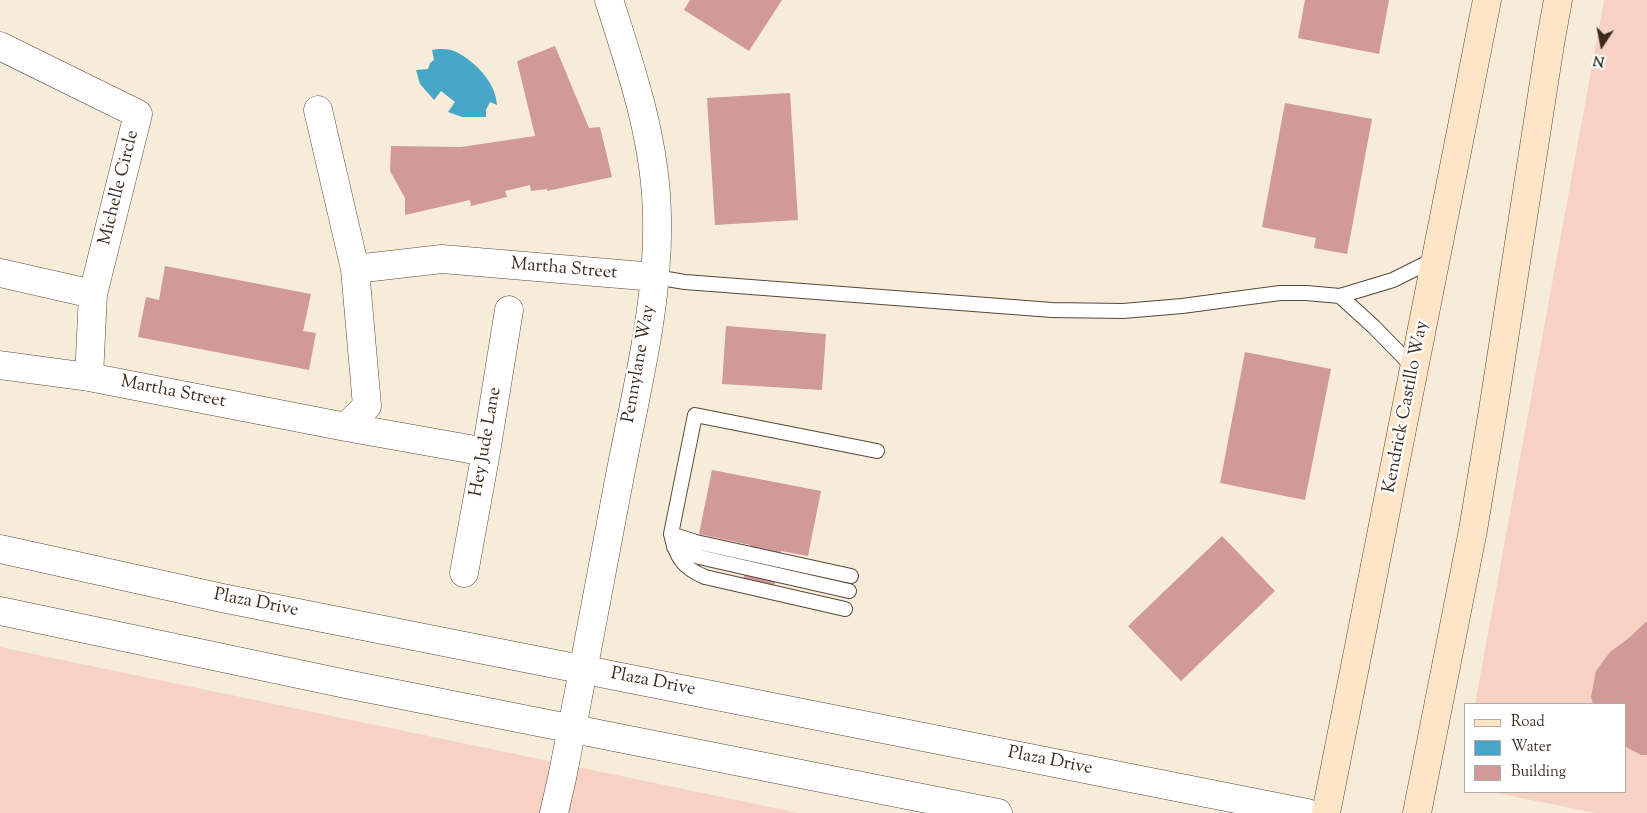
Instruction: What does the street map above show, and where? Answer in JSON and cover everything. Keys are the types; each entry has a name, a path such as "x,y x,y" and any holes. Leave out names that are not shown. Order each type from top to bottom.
{"main road":[{"name":"Kendrick Castillo Way","path":"1326,813 1487,0"},
{"path":"1417,813 1477,502 1558,0"}],"street":[{"name":"Pennylane Way","path":"554,813 572,729 645,342 655,278 658,216 650,146 638,91 609,0"},
{"name":"Michelle Circle","path":"0,46 138,114 93,294 89,377"},
{"path":"318,110 355,269 367,406 346,427"},
{"name":"Martha Street","path":"355,269 442,259 655,278"},
{"path":"0,273 93,294"},
{"name":"Hey Jude Lane","path":"464,574 509,310"},
{"name":"Martha Street","path":"0,365 89,377 486,452"},
{"name":"Plaza Drive","path":"0,549 222,598 1308,813"},
{"path":"0,611 346,684 998,813"}],"lane":[{"path":"655,278 1068,311 1153,309 1280,293 1340,296 1380,285 1436,259"},
{"path":"1340,296 1374,326 1415,369"},
{"path":"845,609 705,577 692,572 680,559 673,540 695,415 877,452"},
{"path":"673,540 696,542 851,576"},
{"path":"673,540 699,557 849,591"}],"shaded area":[{"path":"1604,0 1647,0 1647,813 1596,813 1496,793 1627,793 1627,703 1475,703"},
{"path":"0,647 799,813 0,813"}],"water":[{"path":"432,50 452,50 462,55 476,66 488,80 496,96 497,105 490,102 486,110 486,117 462,117 448,112 455,102 441,91 434,100 420,84 416,70 428,69 430,63 434,60"}],"building":[{"path":"690,0 782,0 749,51 684,10"},
{"path":"1305,0 1389,0 1379,54 1298,38"},
{"path":"555,46 589,128 600,127 612,177 547,191 547,189 531,191 530,185 505,191 507,197 471,206 470,200 405,215 405,198 390,171 391,146 461,147 535,136 517,61"},
{"path":"790,93 798,220 715,225 707,98"},
{"path":"1285,103 1372,119 1347,254 1314,248 1316,238 1262,227"},
{"path":"165,266 311,294 303,331 316,333 309,370 138,337 146,297 159,300"},
{"path":"726,326 826,334 822,390 722,384"},
{"path":"1245,352 1331,369 1305,500 1220,483"},
{"path":"712,470 821,491 808,556 781,551 774,587 743,581 750,545 699,534"},
{"path":"1222,536 1275,591 1181,681 1128,626"},
{"path":"1647,621 1647,755 1641,755 1627,748 1627,703 1593,703 1591,697 1596,671 1610,652"}]}
